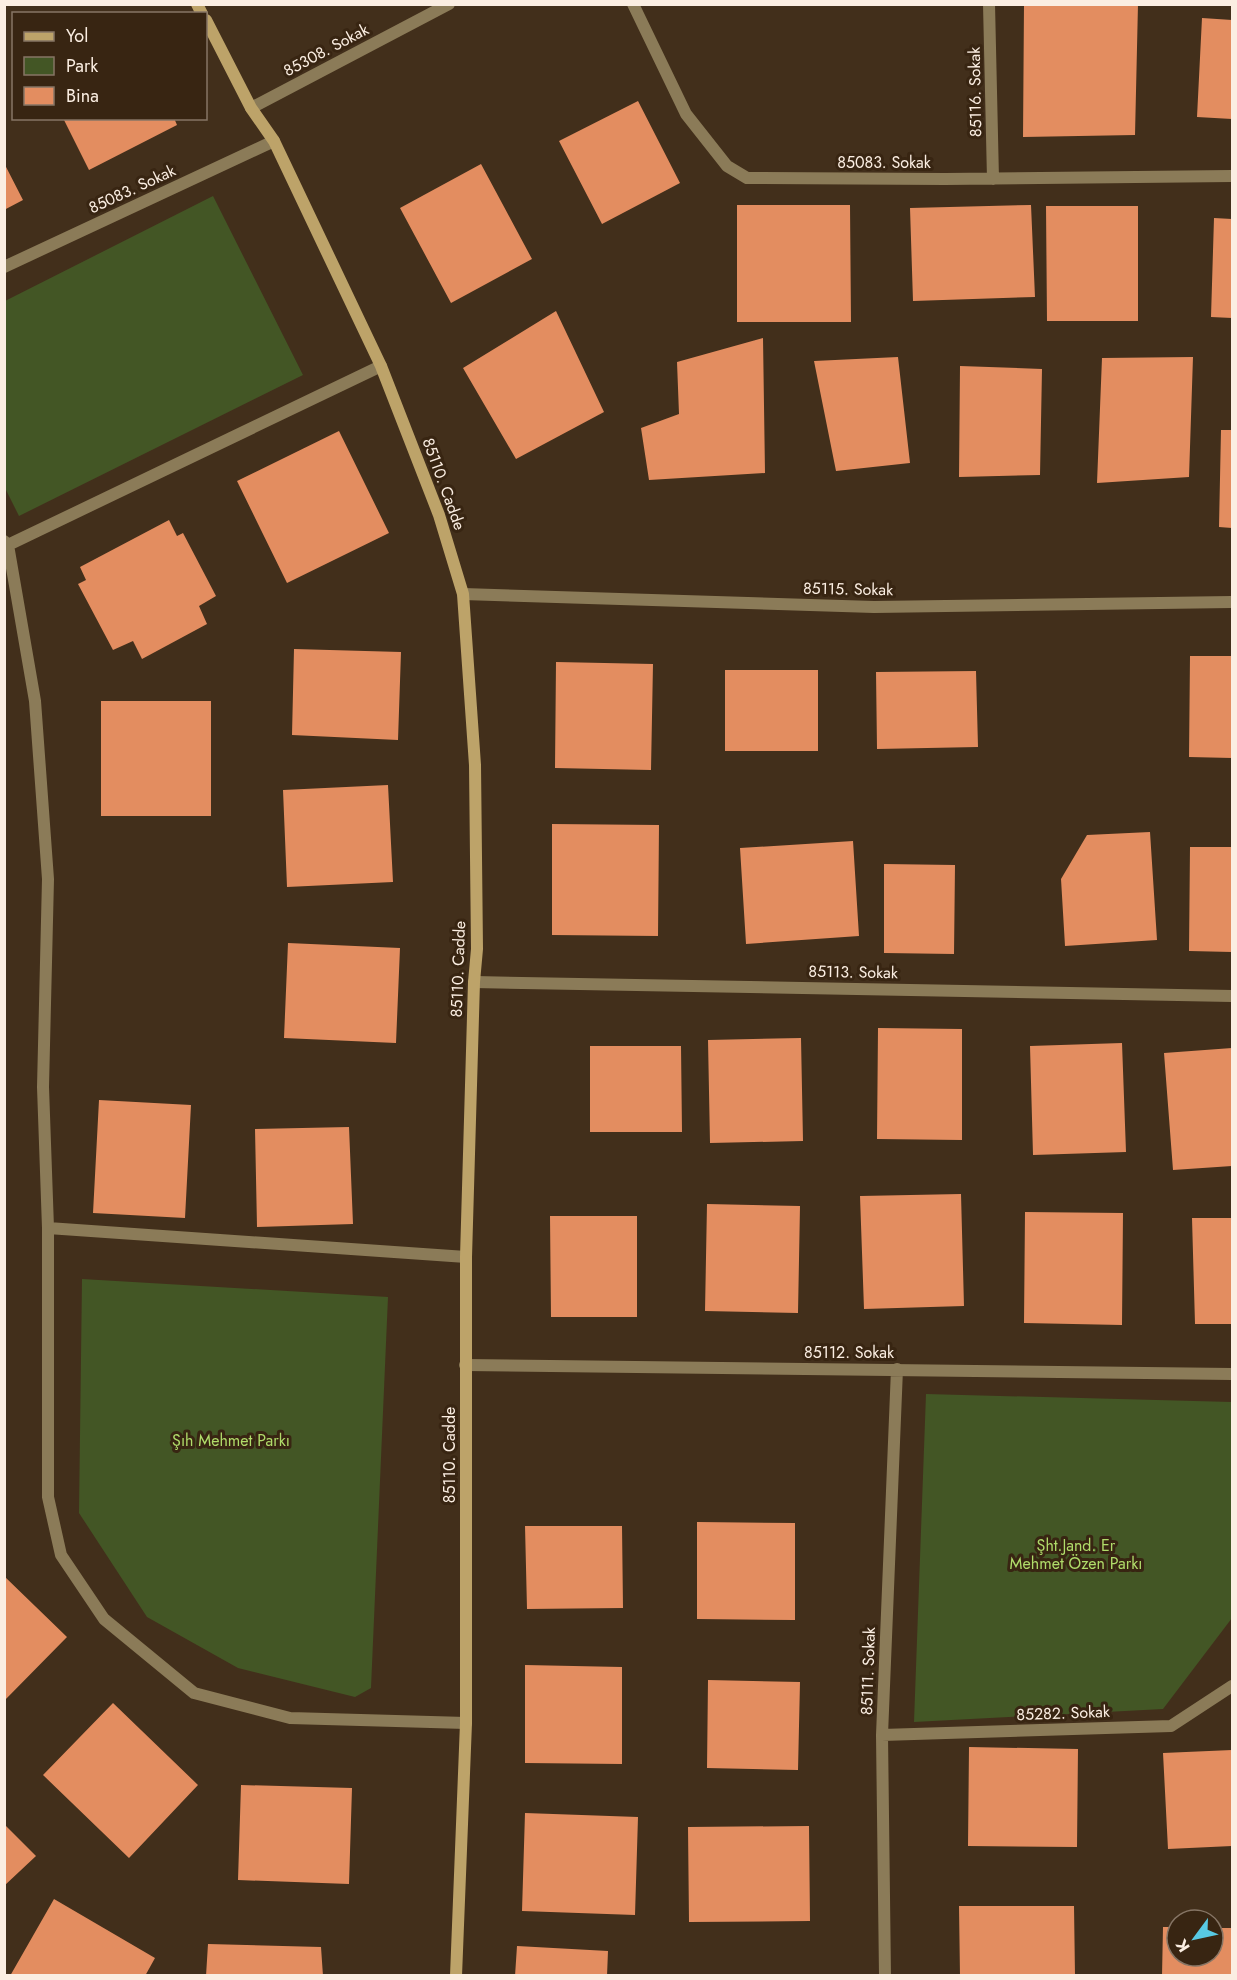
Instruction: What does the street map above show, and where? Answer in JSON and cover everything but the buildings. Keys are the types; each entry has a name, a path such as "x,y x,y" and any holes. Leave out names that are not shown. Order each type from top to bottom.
{"street":[{"name":"85308. Sokak","path":"251,108 449,4"},
{"name":"85083. Sokak","path":"633,4 686,114 727,166 747,178 1233,176"},
{"name":"85116. Sokak","path":"989,4 993,178"},
{"name":"85110. Cadde","path":"207,22 251,108 274,141 381,366 439,515 463,594 475,765 477,949 474,982 466,1257 466,1723 456,1976"},
{"name":"85083. Sokak","path":"4,267 274,141"},
{"path":"381,366 6,542 35,701 48,879 43,1088 48,1228 48,1497 61,1555 104,1618 194,1693 290,1718 466,1723"},
{"name":"85115. Sokak","path":"463,594 874,606 1233,602"},
{"name":"85113. Sokak","path":"474,982 1233,996"},
{"path":"48,1228 466,1257"},
{"name":"85112. Sokak","path":"465,1365 1233,1374"},
{"name":"85111. Sokak","path":"885,1976 882,1735 897,1369"},
{"name":"85282. Sokak","path":"882,1735 1172,1726 1233,1686"}],"green space":[{"path":"213,196 303,375 19,516 5,488 5,301"},
{"name":"Şıh Mehmet Parkı","path":"82,1279 388,1297 371,1688 355,1697 238,1668 147,1617 79,1513"},
{"name":"Şht.Jand. Er Mehmet Özen Parkı","path":"926,1394 1232,1402 1232,1618 1163,1709 914,1722"}]}
